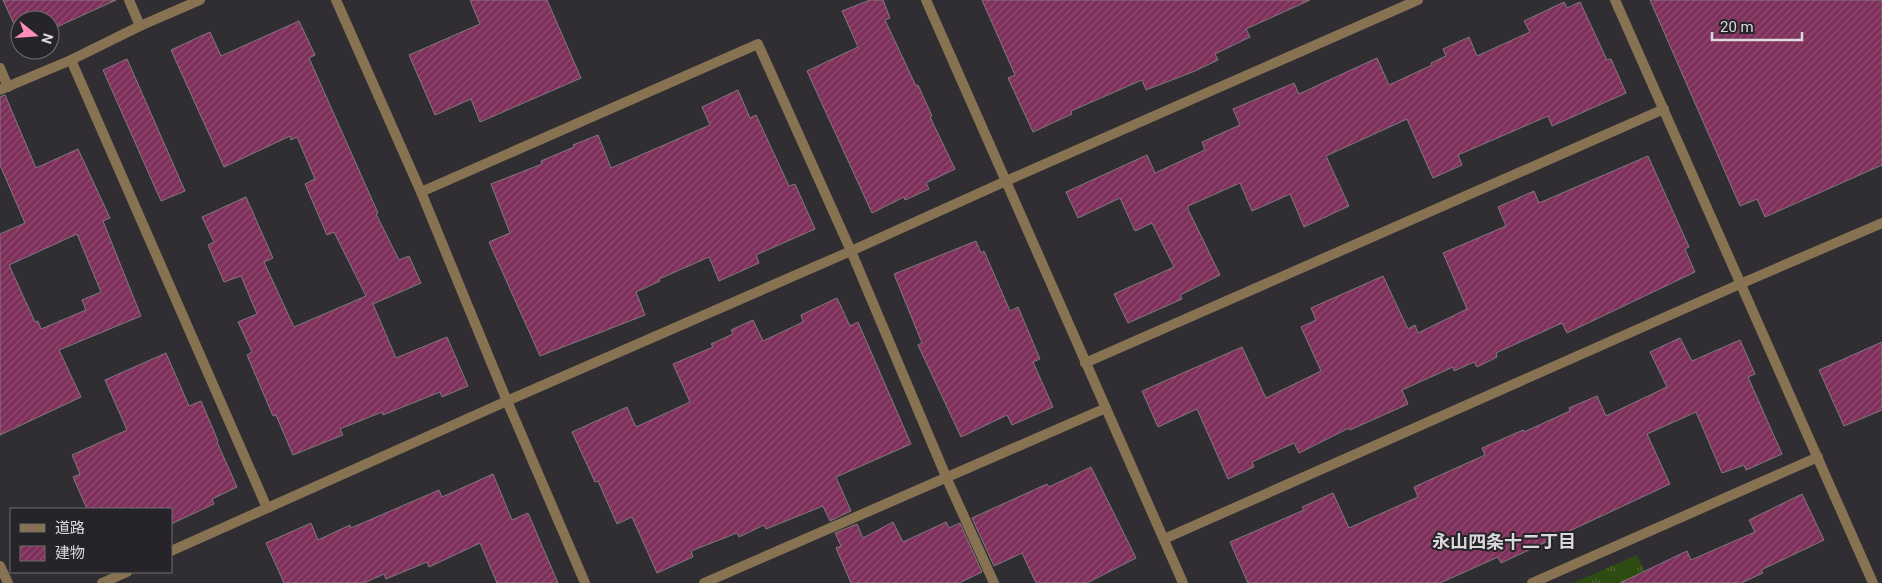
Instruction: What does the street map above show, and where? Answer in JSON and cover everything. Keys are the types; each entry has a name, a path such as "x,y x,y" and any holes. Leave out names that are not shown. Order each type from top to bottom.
{"street":[{"path":"128,0 140,26"},
{"path":"0,68 4,88 71,60 140,26 200,0"},
{"path":"336,0 421,192 507,401 585,583"},
{"path":"926,0 1183,583"},
{"path":"172,551 1418,0"},
{"path":"1615,0 1873,583"},
{"path":"421,192 758,44 851,251 947,478 994,583"},
{"path":"71,60 267,508"},
{"path":"1085,363 1664,109"},
{"path":"1164,539 1882,223"},
{"path":"704,583 1106,408"},
{"path":"1532,583 1818,457"},
{"path":"0,566 8,583"},
{"path":"102,583 124,573"}],"green space":[{"path":"1637,555 1650,583 1573,583"}],"building":[{"path":"3,0 116,0 60,25 60,10 10,10 10,15"},
{"path":"470,0 547,0 581,78 480,122 471,99 435,115 409,55 480,24"},
{"path":"870,0 883,0 890,18 885,20 916,86 918,85 932,116 930,117 955,169 926,183 929,189 905,200 904,197 872,213 807,71 858,47 842,11"},
{"path":"982,0 1310,0 1246,29 1250,37 1215,54 1218,60 1195,71 1146,90 1142,80 1071,111 1072,114 1033,132 1008,78 1015,75"},
{"path":"1650,0 1882,0 1882,165 1765,217 1757,199 1740,206"},
{"path":"1564,2 1567,8 1580,2 1607,60 1611,59 1626,93 1552,126 1548,116 1458,155 1462,165 1433,178 1407,119 1326,156 1349,206 1304,227 1290,194 1252,211 1240,183 1188,206 1220,275 1180,295 1182,299 1128,323 1114,294 1174,267 1152,223 1135,231 1120,198 1078,218 1066,192 1147,155 1155,173 1205,150 1202,142 1240,125 1233,109 1294,83 1299,94 1377,58 1389,85 1432,65 1431,63 1446,56 1443,49 1469,37 1477,56 1530,32 1524,21"},
{"path":"299,21 315,55 309,58 378,213 376,214 399,260 409,256 421,283 373,304 396,358 447,337 468,386 442,397 440,392 383,415 382,412 340,429 343,435 293,455 276,415 273,416 247,355 252,352 238,322 257,314 241,276 224,282 208,245 214,242 202,217 246,197 273,258 264,262 294,327 366,296 334,232 327,235 305,184 315,179 297,137 291,140 290,136 224,167 171,50 210,32 221,56"},
{"path":"127,59 185,191 161,201 103,70"},
{"path":"738,90 750,118 756,115 789,186 795,184 815,229 756,255 759,263 719,281 709,257 659,279 660,281 636,292 645,315 540,356 489,242 510,233 491,184 542,164 541,161 598,135 611,168 710,125 702,107"},
{"path":"5,95 36,168 78,149 110,218 103,221 141,316 59,350 81,397 0,435 0,234 25,223 0,165 0,97","holes":["77,234 101,292 82,300 86,310 41,329 38,321 35,322 9,265"]},
{"path":"1648,156 1689,247 1685,249 1695,272 1567,333 1562,323 1496,353 1497,357 1477,367 1474,362 1454,371 1453,367 1402,390 1408,404 1350,430 1349,428 1299,453 1294,443 1252,462 1254,467 1228,479 1197,409 1158,427 1142,391 1242,347 1266,398 1321,371 1301,327 1316,320 1311,308 1383,276 1408,329 1415,325 1418,333 1467,309 1443,253 1506,226 1498,207 1534,191 1539,203"},
{"path":"976,241 981,253 984,251 1010,311 1018,307 1040,359 1033,362 1053,407 1012,425 1007,415 961,437 918,345 922,343 894,274"},
{"path":"837,298 850,326 858,322 911,444 836,477 851,511 830,521 823,506 766,529 764,525 739,537 737,533 691,551 693,557 657,573 632,517 617,524 598,481 595,482 572,432 627,407 636,427 690,402 673,364 713,347 711,344 733,334 731,330 753,320 763,341 803,322 801,315"},
{"path":"1680,338 1692,361 1740,340 1755,374 1748,377 1782,454 1746,470 1744,465 1722,473 1696,412 1647,434 1670,484 1501,563 1498,557 1440,583 1248,583 1230,542 1304,510 1302,507 1333,493 1349,528 1418,497 1414,487 1485,455 1482,448 1523,430 1524,432 1570,411 1569,408 1597,396 1606,416 1667,387 1650,352"},
{"path":"1882,342 1882,410 1844,426 1819,370"},
{"path":"166,353 189,406 201,401 237,487 212,499 214,504 172,524 172,508 87,508 73,477 80,474 72,455 127,430 105,380"},
{"path":"1091,467 1136,558 1087,583 1036,583 1022,553 994,566 972,518 1047,484 1049,487"},
{"path":"493,474 512,520 528,513 558,583 497,583 480,543 429,567 427,562 386,579 384,574 364,583 284,583 266,543 311,523 318,540 350,525 351,528 439,490 442,497"},
{"path":"1802,494 1824,540 1761,570 1763,573 1741,583 1620,583 1687,551 1691,560 1755,532 1749,520"},
{"path":"893,522 903,542 946,522 949,528 960,523 982,572 959,583 851,583 836,548 841,546 835,533 857,524 863,538"}],"district":[{"name":"永山四条十二丁目","path":"1504,542"}]}
